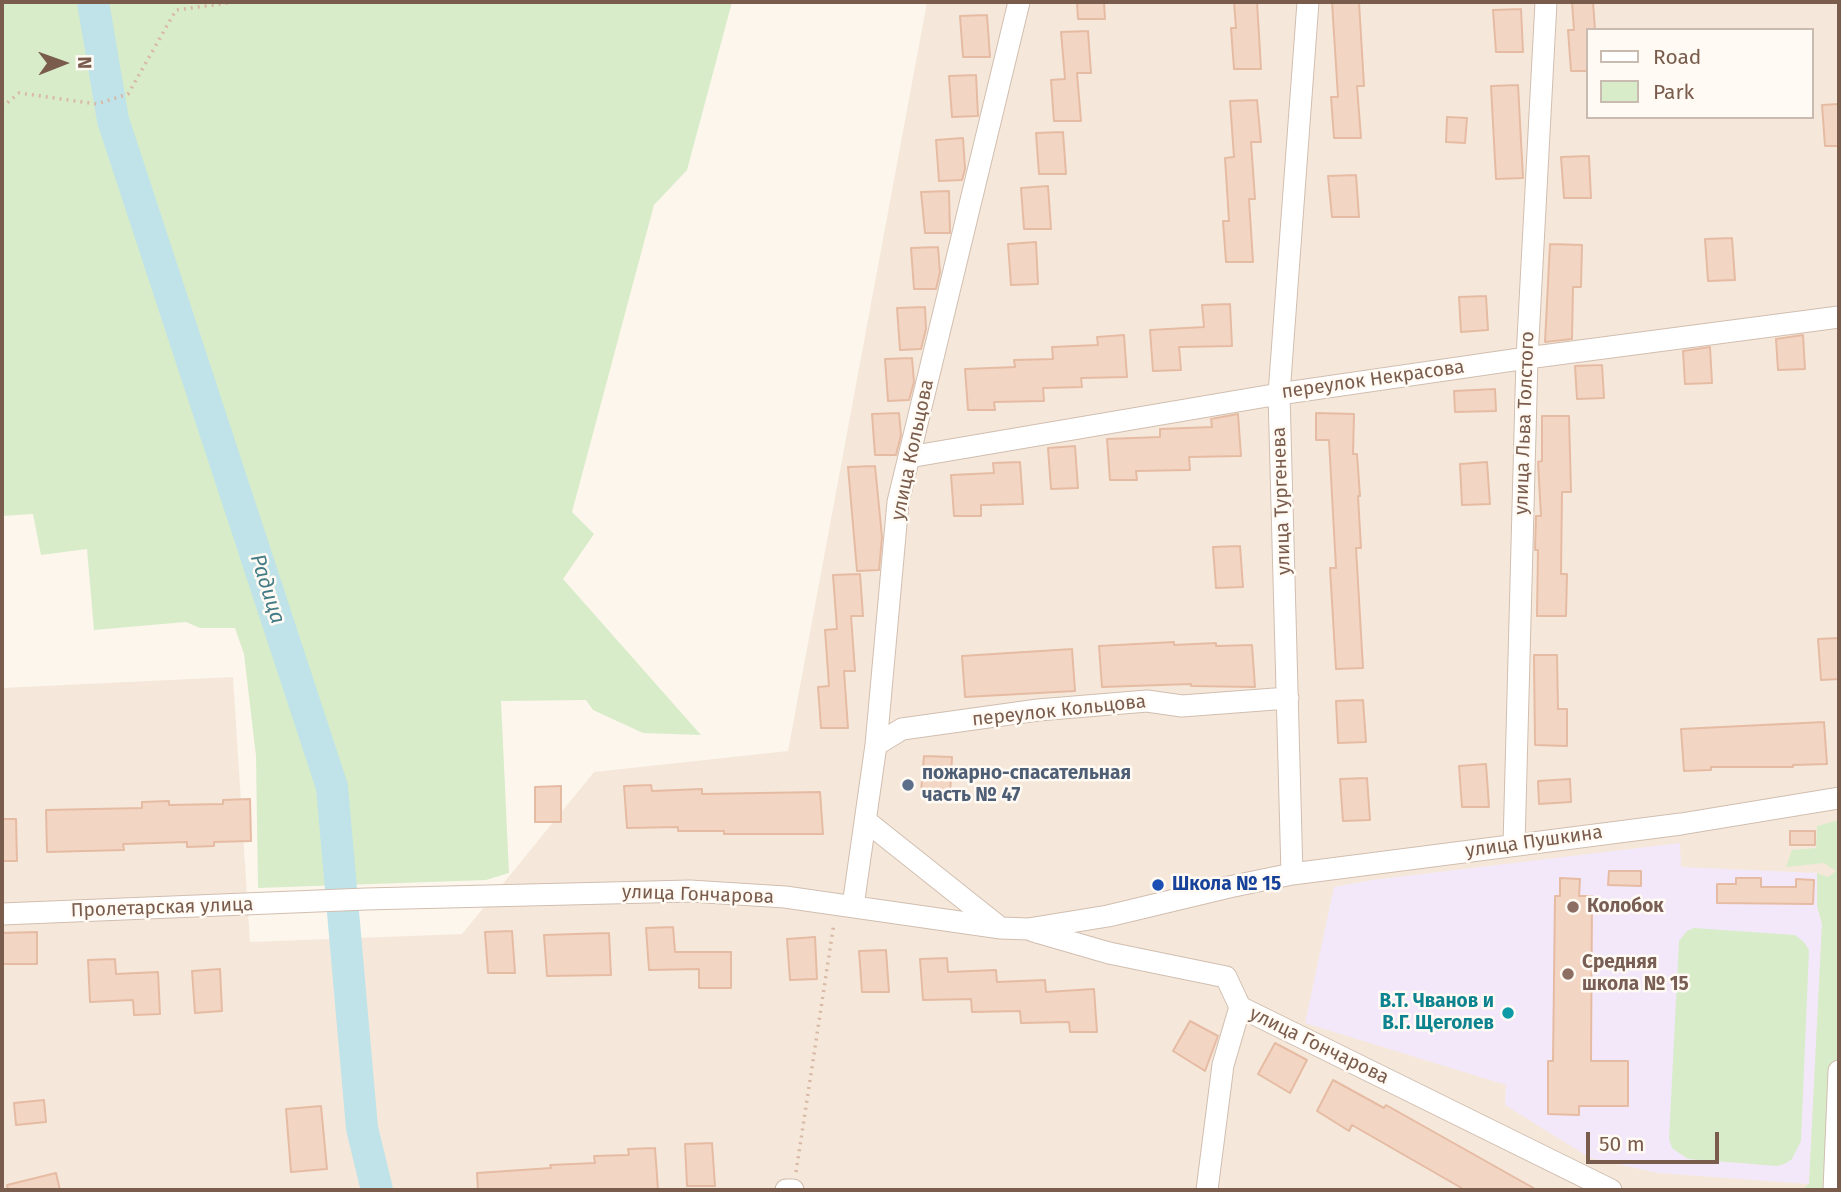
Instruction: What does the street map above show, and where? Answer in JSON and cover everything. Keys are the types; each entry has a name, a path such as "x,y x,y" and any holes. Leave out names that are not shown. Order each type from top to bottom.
{"street":[{"name":"улица Кольцова","path":"845,905 866,821 876,744 898,502 1019,2"},
{"name":"улица Тургенева","path":"1292,874 1279,394 1308,2"},
{"name":"улица Льва Толстого","path":"1514,845 1527,358 1546,2"},
{"name":"переулок Некрасова","path":"909,457 1279,394 1839,317"},
{"name":"переулок Кольцова","path":"876,744 902,729 1038,710 1147,701 1182,706 1288,698"},
{"name":"улица Пушкина","path":"1229,887 1292,874 1681,824 1839,798"},
{"path":"866,821 1001,928"},
{"name":"улица Гончарова","path":"323,902 690,891 785,898 1001,928 1028,929 1108,916 1229,887"},
{"name":"Пролетарская улица","path":"2,914 323,902"},
{"name":"улица Гончарова","path":"1028,929 1109,953 1226,977 1240,1007 1611,1190"},
{"path":"1207,1190 1223,1065 1240,1007"},
{"path":"1834,1190 1839,1071"},
{"path":"786,1190 793,1190"}],"path":[{"path":"2,107 19,93 97,104 128,94 176,9 235,2"},
{"path":"793,1190 845,905"}],"shaded area":[{"path":"927,2 1839,2 1839,1190 2,1190 2,688 233,677 250,942 462,934 594,772 788,751"},
{"name":"Средняя школа № 15","path":"1680,843 1681,867 1817,873 1817,906 1822,924 1809,1184 1658,1173 1590,1158 1505,1105 1506,1085 1305,1023 1334,887 1372,880"}],"green space":[{"path":"2,2 732,2 687,170 654,205 572,512 594,534 563,579 701,735 643,733 593,710 586,700 501,701 509,873 486,880 258,888 256,756 244,654 235,628 200,628 186,622 94,630 87,549 41,555 33,514 2,516"},
{"path":"1839,820 1839,1190 1801,1190 1809,1184 1822,924 1817,906 1817,873 1828,877 1836,871 1824,863 1786,867 1792,850 1816,848 1817,826"},
{"path":"1694,928 1795,935 1809,950 1801,1141 1792,1159 1778,1166 1688,1159 1672,1148 1669,1139 1679,941 1687,931"}],"building":[{"path":"1077,2 1104,2 1105,19 1078,19"},
{"path":"1234,2 1257,2 1261,69 1234,69 1231,28 1236,28"},
{"path":"1332,2 1359,2 1364,86 1357,86 1361,138 1334,138 1331,97 1338,97"},
{"path":"1572,2 1593,2 1595,28 1586,28 1586,71 1571,71 1568,30 1574,30"},
{"path":"1521,9 1523,52 1496,52 1493,10"},
{"path":"987,15 990,57 963,57 960,16"},
{"path":"1088,31 1091,73 1077,73 1081,121 1054,121 1051,80 1065,79 1061,32"},
{"path":"976,75 978,116 952,117 949,76"},
{"path":"1518,85 1523,178 1496,179 1491,86"},
{"path":"1257,100 1261,142 1251,142 1255,199 1249,199 1253,262 1226,262 1223,221 1229,221 1225,158 1234,157 1230,101"},
{"path":"1839,104 1839,146 1825,146 1822,105"},
{"path":"1447,117 1467,118 1465,143 1446,142"},
{"path":"1063,132 1066,174 1039,174 1036,133"},
{"path":"963,138 965,169 962,180 939,181 936,140"},
{"path":"1589,156 1591,198 1564,198 1561,157"},
{"path":"1356,175 1359,217 1332,217 1328,176"},
{"path":"1048,186 1051,229 1024,229 1021,188"},
{"path":"949,191 950,233 925,233 921,192"},
{"path":"1732,238 1735,280 1708,281 1705,239"},
{"path":"1036,242 1038,284 1011,285 1008,244"},
{"path":"1550,244 1582,245 1581,287 1573,287 1572,339 1545,342"},
{"path":"938,247 940,272 936,289 914,289 911,248"},
{"path":"1486,296 1488,330 1461,332 1459,297"},
{"path":"1230,304 1232,346 1179,347 1181,370 1153,371 1150,330 1204,327 1202,305"},
{"path":"925,307 926,329 921,349 900,350 897,308"},
{"path":"1124,335 1127,377 1081,378 1082,387 1043,388 1044,401 994,402 995,410 968,410 965,369 1015,367 1014,360 1053,359 1052,347 1098,345 1097,337"},
{"path":"1803,335 1805,369 1778,370 1776,339"},
{"path":"1710,347 1712,383 1685,384 1683,351"},
{"path":"912,358 914,382 909,400 888,401 885,359"},
{"path":"1602,365 1604,398 1577,399 1575,366"},
{"path":"1495,389 1496,411 1455,412 1454,391"},
{"path":"899,413 901,435 896,455 875,455 872,414"},
{"path":"1316,413 1354,414 1353,454 1357,454 1360,496 1361,548 1356,548 1363,668 1336,669 1330,568 1336,568 1329,440 1316,440"},
{"path":"1238,414 1241,456 1189,457 1190,470 1136,471 1137,480 1110,480 1107,439 1160,437 1160,429 1212,427 1211,419"},
{"path":"1542,416 1569,416 1571,492 1562,492 1561,574 1567,574 1566,616 1537,616 1538,550 1535,550 1536,516 1541,516 1538,462 1542,461"},
{"path":"1075,446 1078,488 1051,489 1048,448"},
{"path":"1020,462 1023,504 981,505 981,516 954,516 951,475 994,473 993,463"},
{"path":"1487,462 1490,504 1462,505 1460,464"},
{"path":"875,466 882,537 879,570 857,571 848,467"},
{"path":"1240,546 1243,587 1216,588 1213,547"},
{"path":"860,574 863,616 851,616 855,671 844,671 848,728 821,728 818,687 829,686 825,630 837,629 833,575"},
{"path":"1839,638 1839,679 1821,680 1818,639"},
{"path":"1174,642 1174,645 1252,645 1255,687 1191,684 1102,687 1099,646"},
{"path":"1072,649 1075,691 965,697 962,656"},
{"path":"1534,655 1557,655 1558,709 1567,709 1567,746 1535,745"},
{"path":"1363,700 1366,742 1338,743 1336,701"},
{"path":"1824,722 1827,764 1793,767 1711,767 1711,770 1684,771 1681,729"},
{"path":"924,756 952,757 950,794 921,792"},
{"path":"1486,764 1489,807 1462,807 1459,766"},
{"path":"1367,778 1370,820 1343,821 1340,779"},
{"path":"1570,779 1571,802 1539,804 1538,781"},
{"path":"651,785 652,791 702,789 702,794 820,792 823,834 724,834 724,831 678,831 678,827 627,828 624,786"},
{"path":"561,786 561,822 535,822 535,787"},
{"path":"250,799 251,841 214,842 214,846 187,847 187,842 123,844 124,850 47,852 46,810 142,808 142,802 169,801 169,805 223,804 223,800"},
{"path":"2,819 16,819 17,861 2,861"},
{"path":"1790,831 1815,831 1815,845 1790,845"},
{"path":"1609,871 1641,871 1641,886 1608,885"},
{"path":"1560,878 1580,879 1579,896 1592,896 1591,1061 1628,1061 1628,1106 1579,1106 1579,1115 1548,1114 1548,1061 1553,1061 1555,896 1560,896"},
{"path":"1736,878 1761,878 1761,887 1796,887 1796,879 1814,880 1813,904 1717,903 1717,884 1736,884"},
{"path":"673,927 675,952 731,952 731,988 699,988 699,969 649,970 646,928"},
{"path":"512,931 515,973 488,973 485,932"},
{"path":"37,932 37,964 2,964 2,933"},
{"path":"609,933 611,975 547,976 544,935"},
{"path":"815,937 817,979 790,980 787,939"},
{"path":"886,950 889,992 862,992 859,951"},
{"path":"947,958 948,972 996,970 997,982 1045,980 1046,992 1094,989 1097,1032 1070,1032 1069,1022 1021,1023 1020,1011 972,1012 971,999 923,1000 920,959"},
{"path":"115,959 116,974 158,972 160,1014 134,1015 133,1000 90,1002 88,960"},
{"path":"220,969 222,1011 195,1013 192,971"},
{"path":"1190,1021 1218,1036 1205,1071 1173,1051"},
{"path":"1275,1043 1307,1060 1290,1093 1258,1074"},
{"path":"1333,1080 1384,1108 1386,1105 1537,1190 1465,1190 1352,1125 1349,1131 1317,1111"},
{"path":"44,1100 46,1122 16,1125 14,1103"},
{"path":"321,1106 327,1169 291,1172 286,1109"},
{"path":"712,1143 715,1186 687,1186 685,1144"},
{"path":"655,1148 658,1190 478,1190 477,1173 595,1163 594,1156 629,1155 628,1149"},
{"path":"56,1173 60,1190 8,1190 7,1185"}],"waterway":[{"name":"Радица","path":"93,2 113,120 332,787 362,1128 377,1190"}],"place":[{"name":"пожарно-спасательная часть № 47","path":"908,785"},
{"name":"Школа № 15","path":"1158,885"},
{"name":"Колобок","path":"1573,907"},
{"name":"Средняя школа № 15","path":"1568,974"},
{"name":"В.Т. Чванов и В.Г. Щеголев","path":"1508,1013"}]}
